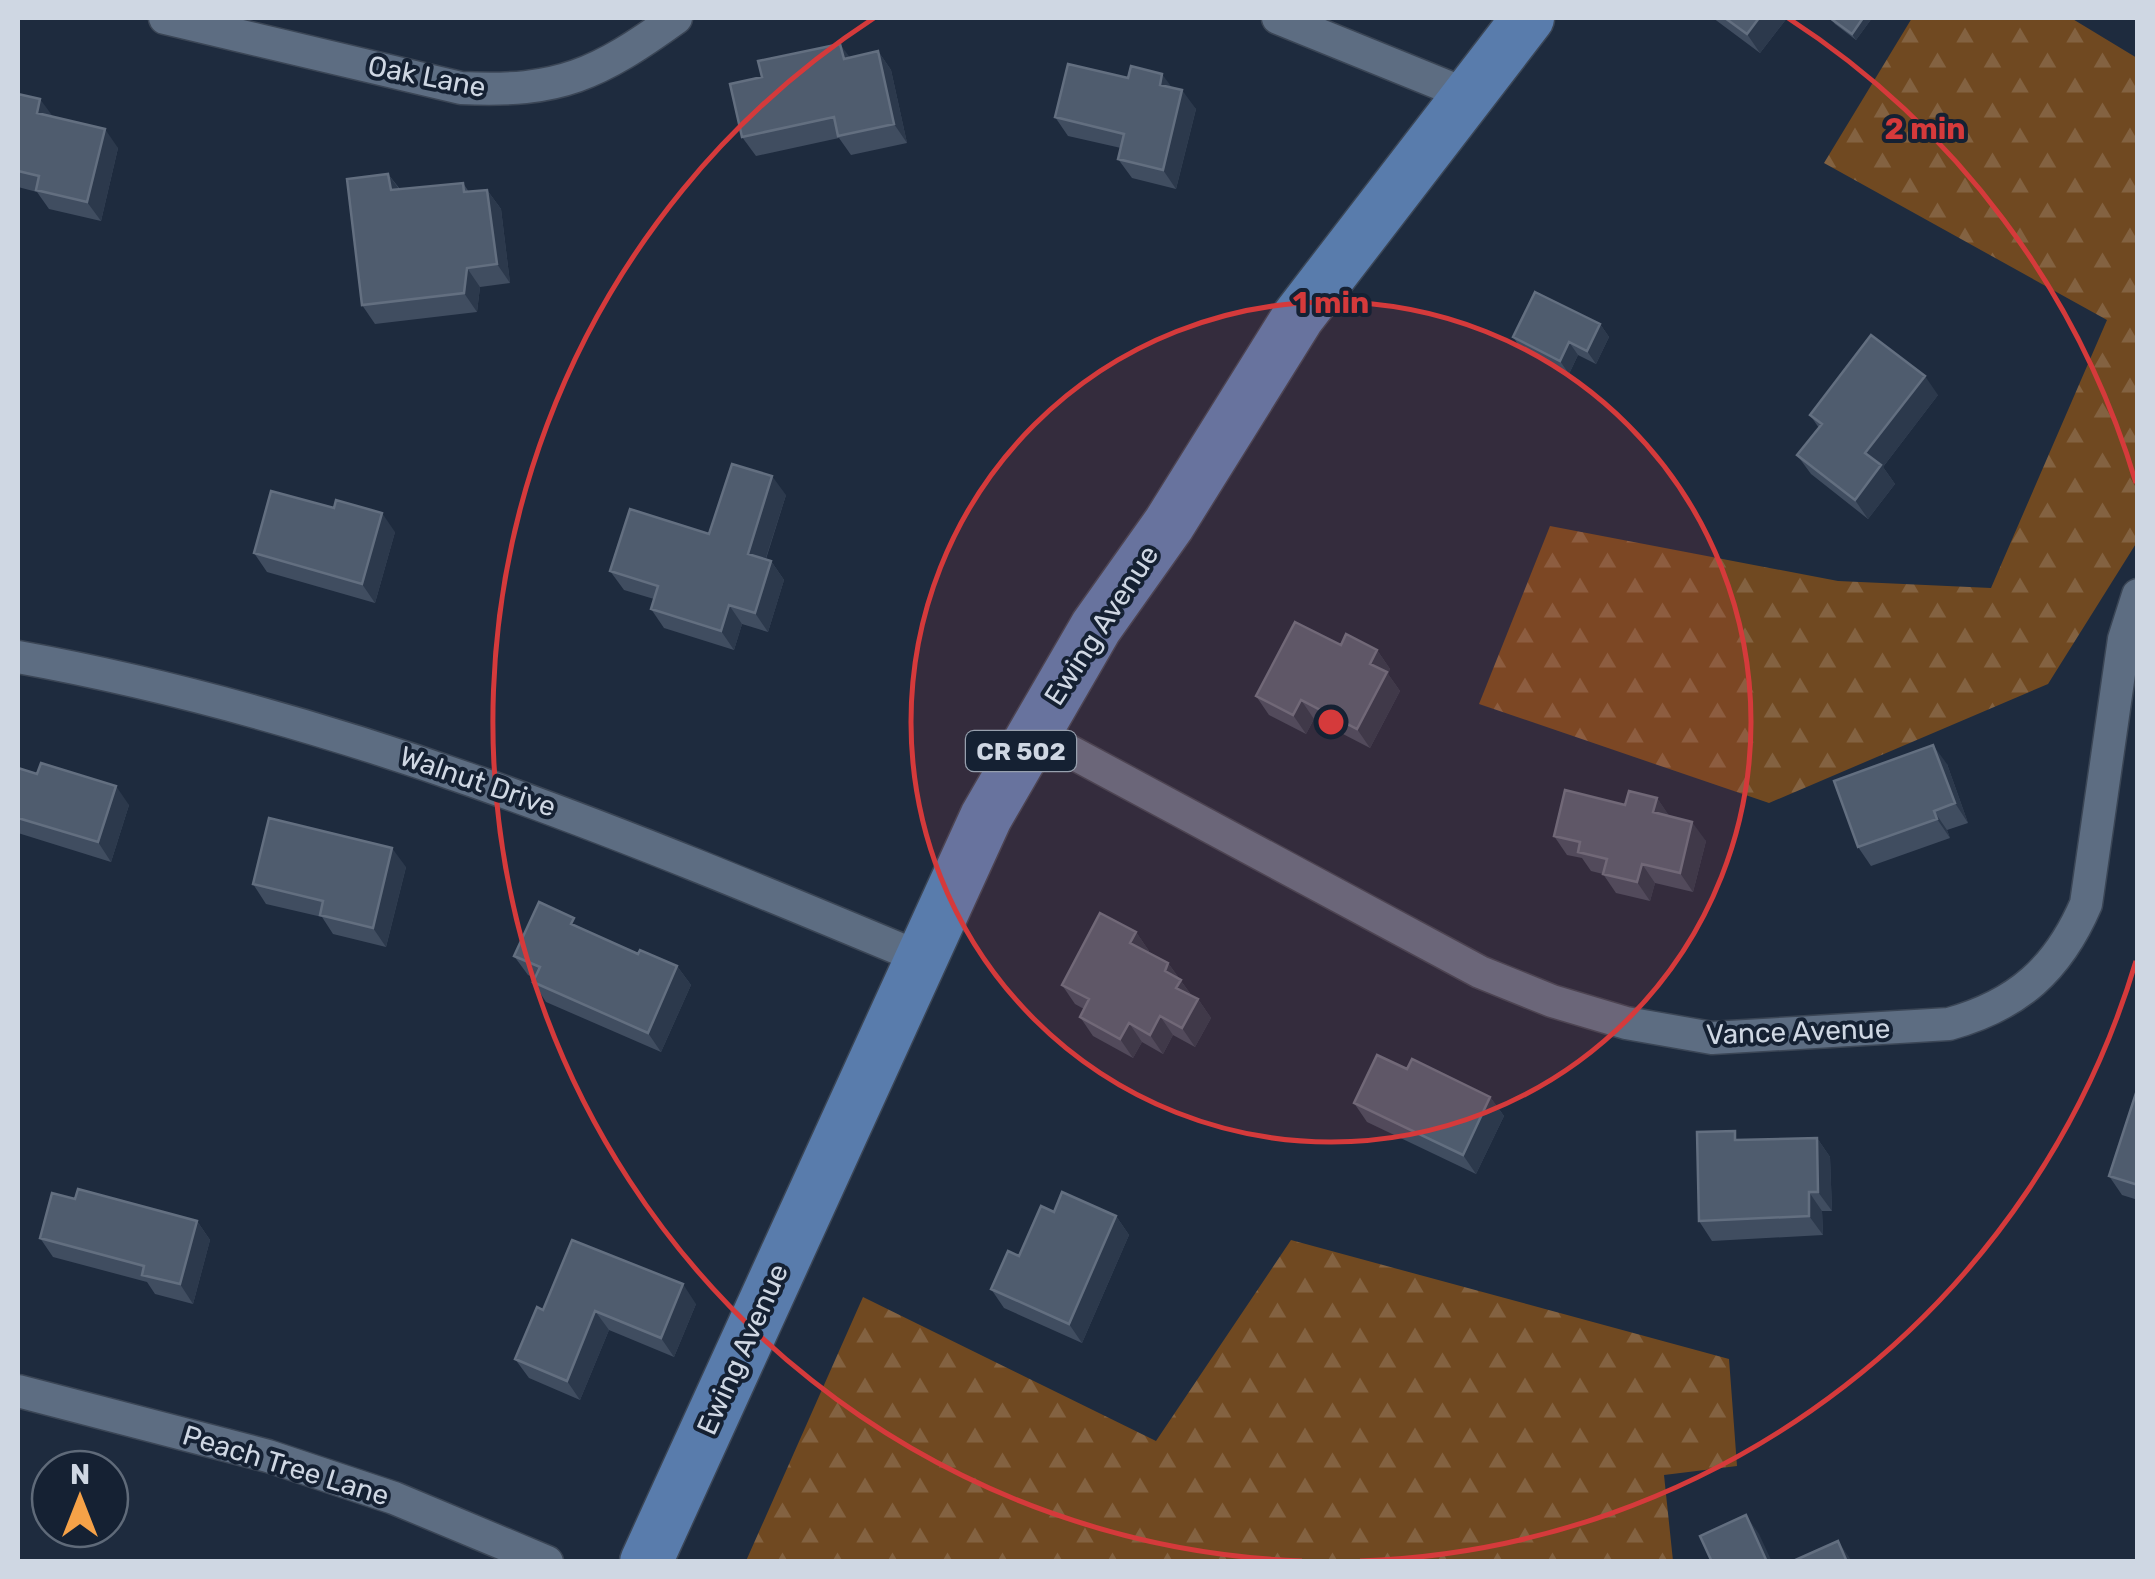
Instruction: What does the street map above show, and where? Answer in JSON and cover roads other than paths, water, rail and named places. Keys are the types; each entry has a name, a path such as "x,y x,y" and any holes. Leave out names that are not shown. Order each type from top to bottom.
{"main road":[{"name":"Ewing Avenue","path":"646,1562 986,817 1032,731 1298,317 1528,18"}],"street":[{"name":"Oak Lane","path":"165,18 462,88 510,90 594,72 676,18"},
{"path":"1278,18 1468,96"},
{"name":"Vance Avenue","path":"1032,731 1480,972 1552,1001 1626,1023 1712,1038 1949,1024 1984,1014 2018,996 2048,970 2075,929 2086,904 2124,639 2138,595"},
{"name":"Walnut Drive","path":"18,657 316,728 488,782 600,824 921,958"},
{"name":"Peach Tree Lane","path":"18,1391 268,1456 394,1498 548,1562"}]}
